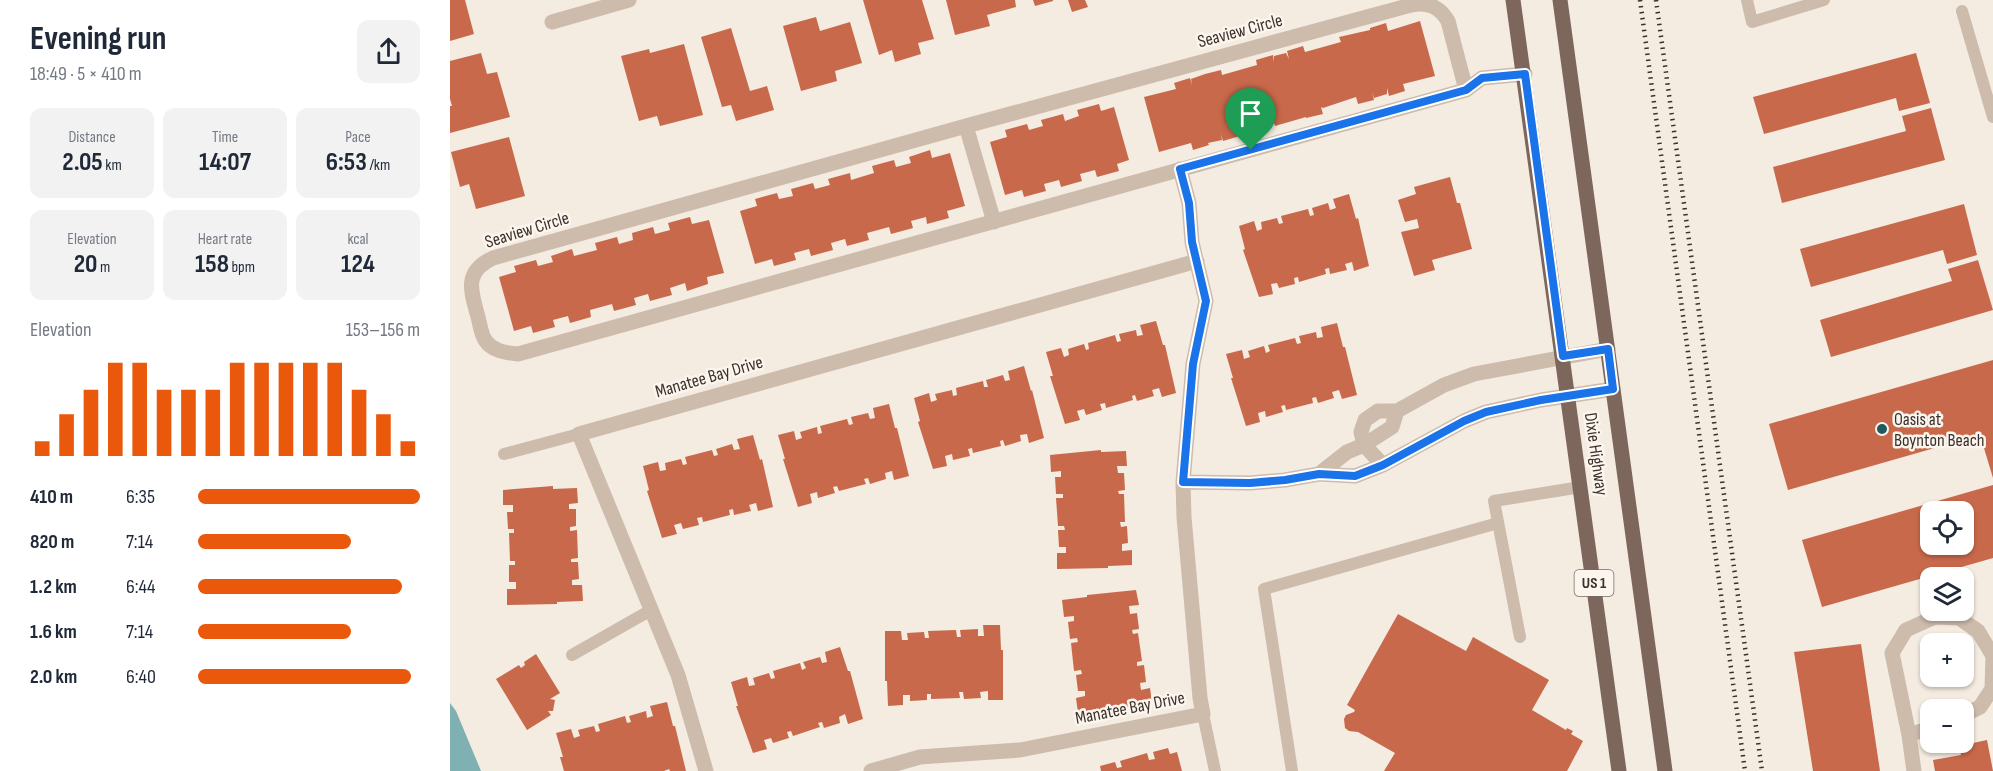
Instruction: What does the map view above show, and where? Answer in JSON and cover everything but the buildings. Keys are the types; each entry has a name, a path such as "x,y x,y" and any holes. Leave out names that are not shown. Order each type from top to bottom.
{"main road":[{"name":"Dixie Highway","path":"1513,0 1525,74 1619,771"},
{"name":"Dixie Highway","path":"1560,0 1665,771"}],"street":[{"path":"552,21 629,0"},
{"name":"Seaview Circle","path":"1466,90 1448,21 1442,11 1422,3 966,126 493,258 476,270 471,280 471,292 484,340 495,349 518,354 1466,90 1482,78 1525,74"},
{"path":"966,126 994,222"},
{"name":"Manatee Bay Drive","path":"871,771 920,757 1020,750 1203,714 1184,517 1183,482 1193,364 1206,301 1192,242 1189,203 1180,169"},
{"name":"Manatee Bay Drive","path":"579,434 1197,261"},
{"path":"1383,465 1364,445 1361,432 1365,420 1378,411 1397,411 1444,385 1474,374 1608,349"},
{"path":"1183,482 1250,483 1319,474 1355,476 1383,465 1464,421 1486,412 1613,389"},
{"path":"579,434 678,675 706,771"},
{"path":"1319,474 1347,452 1364,445"},
{"path":"1914,771 1892,653 1906,630 1935,617 1959,618 1978,631 1993,656 1992,689 1980,707 1974,710"},
{"path":"1909,735 1920,731"}],"lane":[{"path":"1748,0 1752,22 1824,0"},
{"path":"1962,11 1993,117"},
{"path":"504,454 579,434"},
{"path":"1520,637 1494,501 1581,487"},
{"path":"1292,771 1264,588 1498,523"},
{"path":"572,655 651,610"},
{"path":"1203,714 1215,771"}],"water":[{"path":"450,703 456,711 481,771 450,771"}],"railway":[{"path":"1640,0 1745,771"},
{"path":"1656,0 1762,771"}],"place":[{"name":"Oasis at Boynton Beach","path":"1882,429"}],"route":[{"path":"1525,74 1563,356 1608,349 1613,389 1541,400 1486,412 1464,421 1383,465 1355,476 1319,474 1250,483 1183,482 1193,364 1206,301 1192,242 1189,203 1180,169 1251,150 1466,90 1482,78 1525,74"}]}
